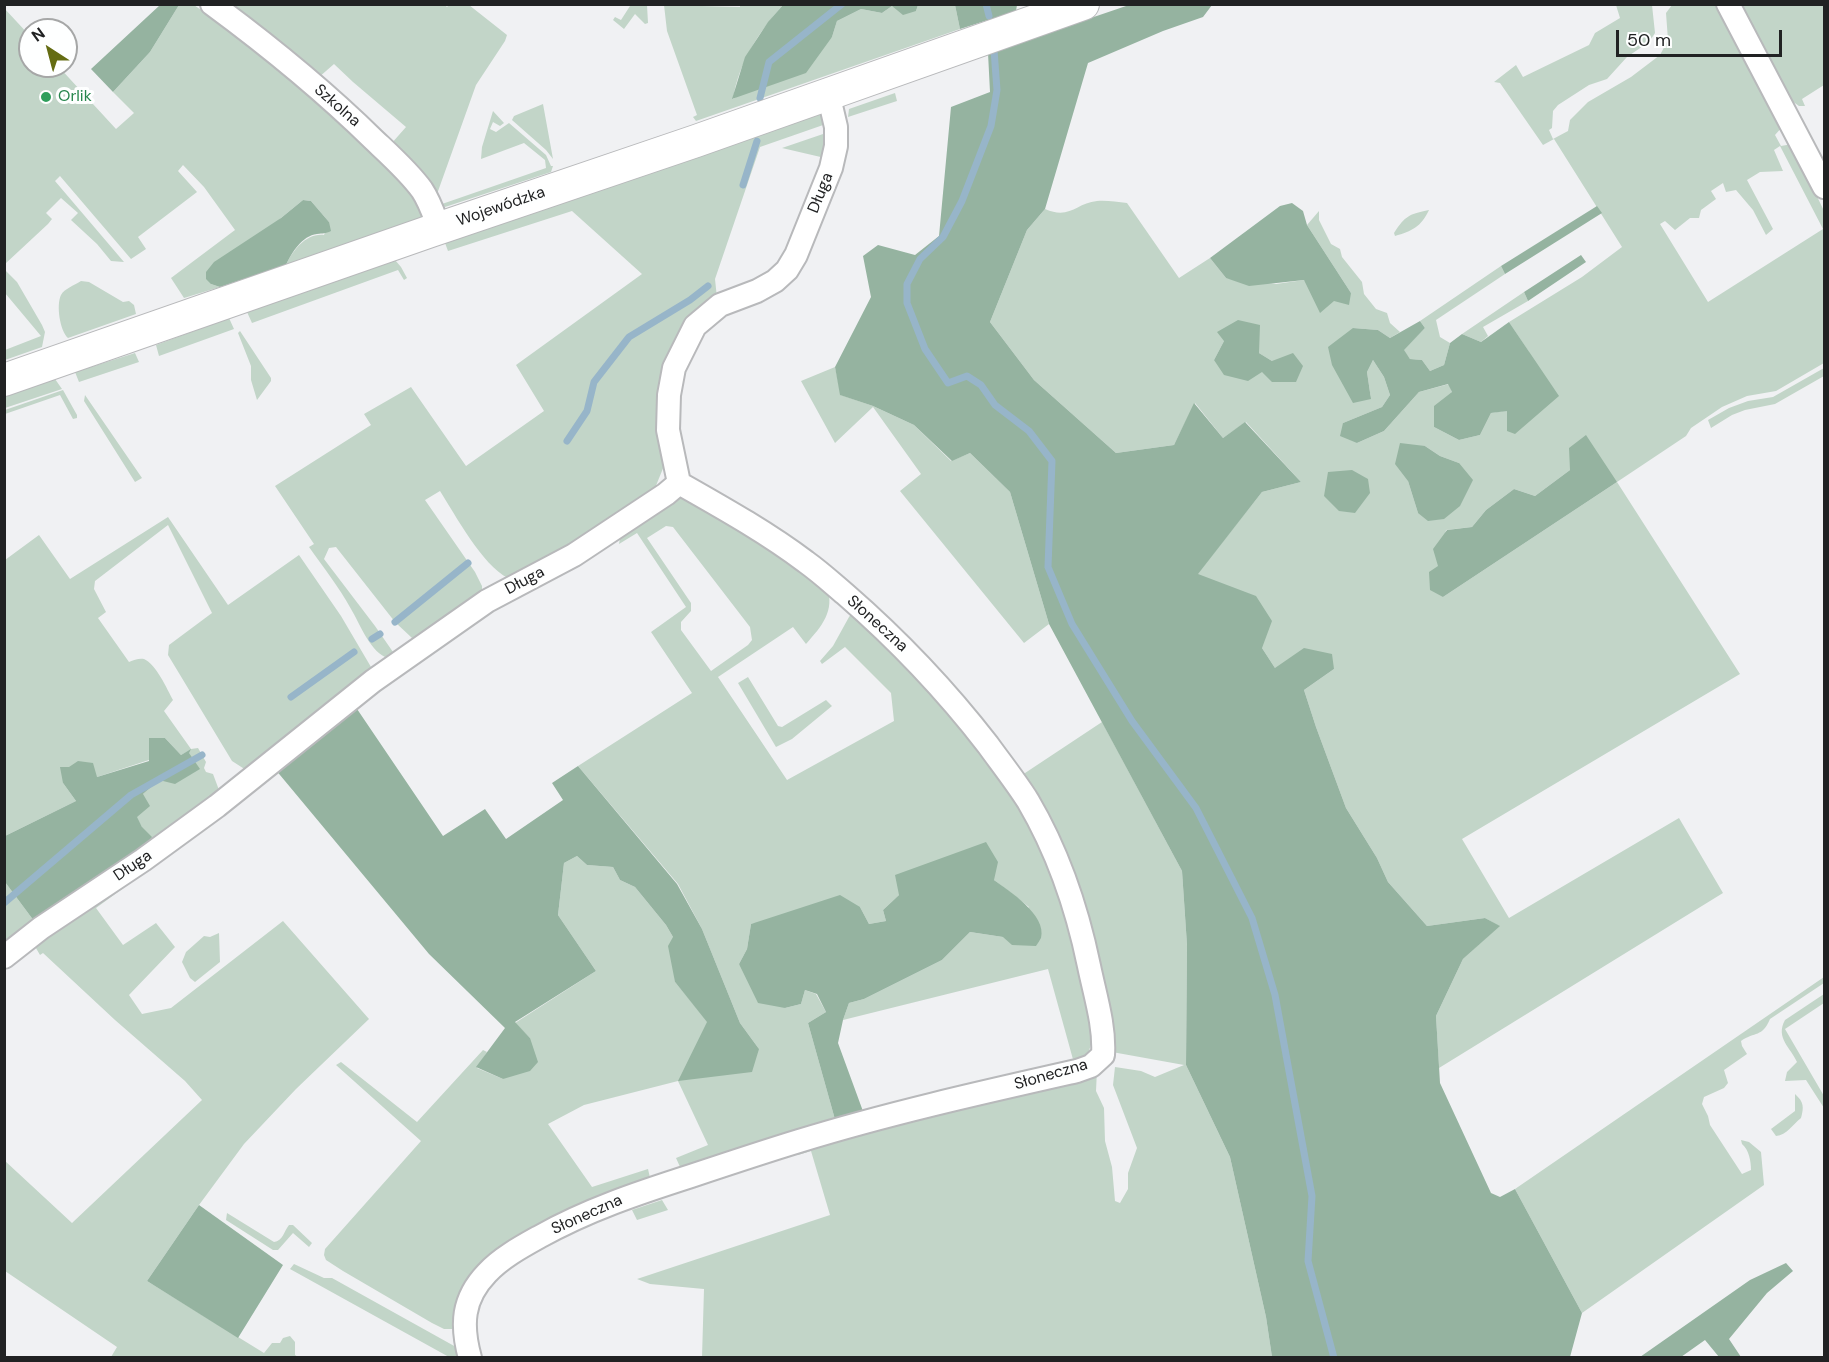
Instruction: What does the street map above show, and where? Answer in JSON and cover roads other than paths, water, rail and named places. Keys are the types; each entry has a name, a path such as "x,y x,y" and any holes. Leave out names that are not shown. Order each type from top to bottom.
{"main road":[{"name":"Wojewódzka","path":"4,380 696,141 1083,4"}],"street":[{"name":"Szkolna","path":"212,4 278,55 375,140 422,191 431,204 439,228"},
{"path":"1728,4 1824,187"},
{"name":"Długa","path":"4,957 41,928 217,806 373,681 487,601 573,555 679,483 668,430 669,394 674,368 695,326 720,305 776,281 787,270 796,255 831,168 836,146 836,127 828,93"},
{"name":"Słoneczna","path":"470,1358 465,1343 465,1310 485,1275 500,1261 565,1223 622,1198 800,1140 949,1100 1077,1071 1091,1066 1103,1056 1104,1039 1088,958 1069,889 1049,841 1027,799 994,754 959,707 927,671 864,611 808,563 773,538 679,483"}],"waterway":[{"path":"760,98 769,62 842,4"},
{"path":"986,4 989,16"},
{"path":"994,50 997,90 991,126 962,201 943,237 920,259 907,284 907,303 925,349 948,383 967,376 981,385 995,405 1029,431 1052,461 1048,567 1072,624 1132,721 1196,808 1252,918 1275,995 1312,1196 1308,1261 1334,1358"},
{"path":"743,185 757,141"},
{"path":"567,441 587,411 594,382 629,337 690,300 708,286"},
{"path":"395,622 468,563"},
{"path":"372,639 380,634"},
{"path":"291,697 354,652"},
{"path":"4,903 131,795 202,755"}],"place":[{"name":"Orlik","path":"46,97"}]}
